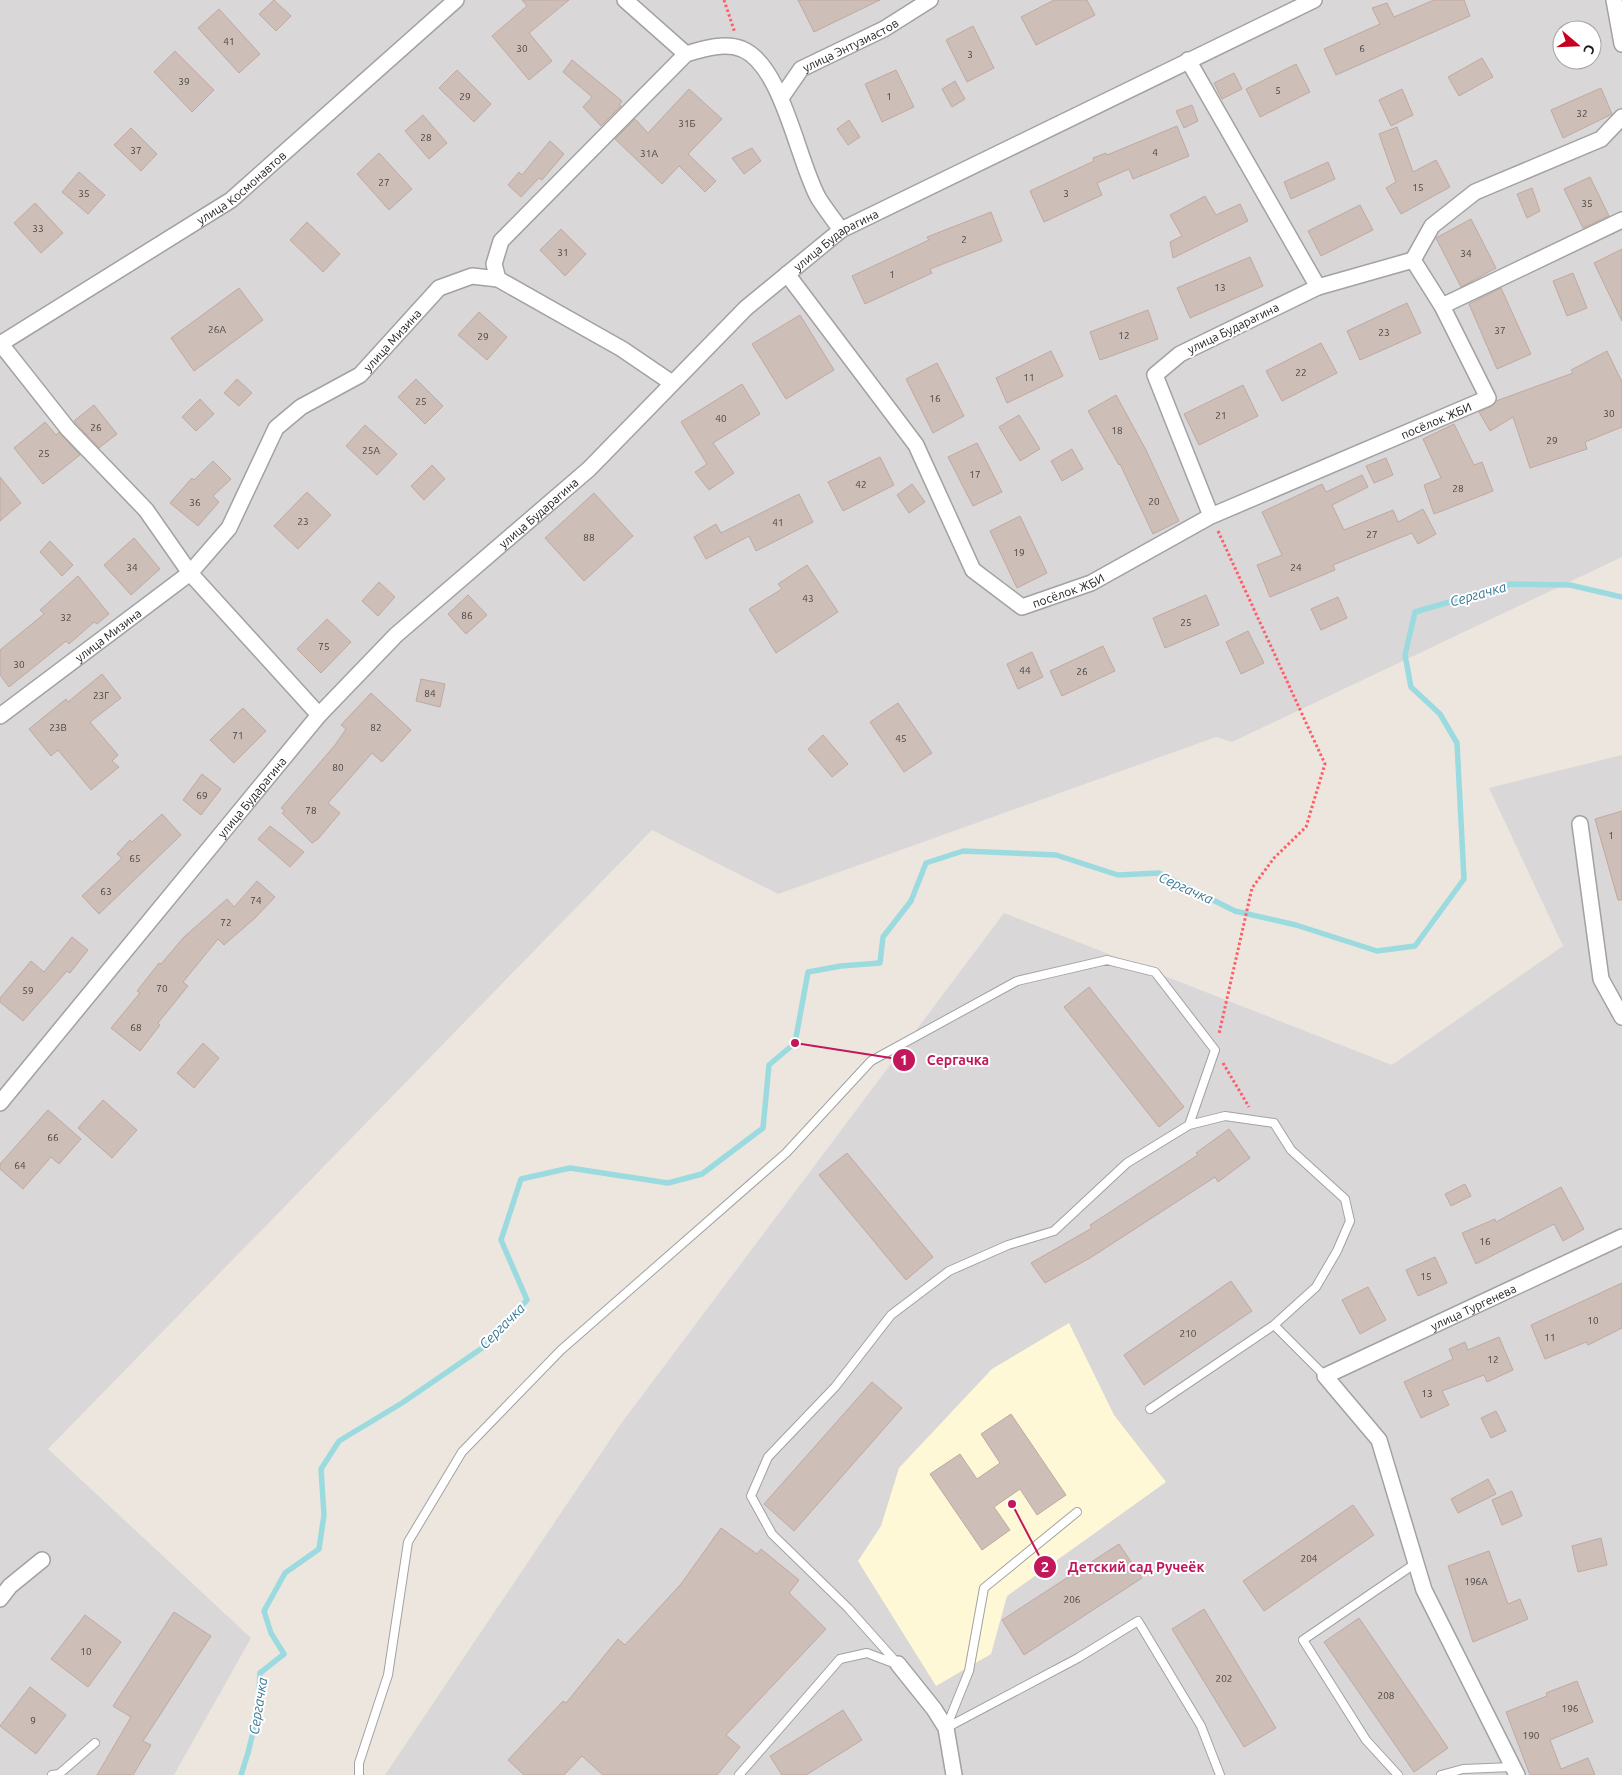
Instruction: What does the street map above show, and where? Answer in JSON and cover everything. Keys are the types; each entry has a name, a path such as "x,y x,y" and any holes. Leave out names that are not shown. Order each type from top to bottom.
{"street":[{"name":"улица Космонавтов","path":"0,344 230,200 456,0"},
{"path":"625,0 686,54"},
{"name":"улица Энтузиастов","path":"780,98 801,68 884,29 930,0"},
{"name":"улица Бударагина","path":"0,1103 319,714 396,635 589,469 746,308 842,230 1314,0"},
{"path":"1614,0 1622,44"},
{"path":"672,383 622,349 498,279 494,264 501,241 686,54 717,46 741,48 756,58 780,98 819,198 842,230"},
{"path":"1188,60 1318,287"},
{"path":"1622,117 1601,140 1476,192 1432,226 1413,260 1442,306 1622,220"},
{"name":"улица Бударагина","path":"1211,516 1155,375 1180,354 1318,287 1413,260"},
{"name":"посёлок ЖБИ","path":"787,274 916,445 973,570 1022,607 1091,583 1211,516 1488,398 1442,306"},
{"name":"улица Мизина","path":"0,716 190,573 229,528 276,428 300,407 360,374 439,288 472,276 498,279"},
{"path":"0,344 68,429 146,510 190,573 319,714"},
{"path":"1580,824 1601,979 1622,1018"},
{"name":"улица Тургенева","path":"1325,1376 1622,1237"},
{"path":"1325,1376 1379,1440 1424,1590 1514,1771"},
{"path":"0,1599 10,1586 42,1560"},
{"path":"898,1664 934,1709 946,1728 954,1775"}],"lane":[{"path":"359,1775 359,1763 388,1675 408,1542 462,1452 561,1350 786,1153 871,1061 1017,981 1107,960 1156,972 1215,1050 1190,1125"},
{"path":"898,1664 848,1608 772,1534 752,1496 768,1457 835,1387 892,1315 948,1271 1008,1244 1054,1231 1127,1163 1190,1125 1225,1116 1274,1123 1291,1150 1345,1199 1350,1221 1338,1251 1316,1287 1274,1325 1150,1410"},
{"path":"1274,1325 1325,1376"},
{"path":"946,1728 969,1671 984,1588 1077,1512"},
{"path":"1398,1775 1366,1740 1302,1640 1416,1563"},
{"path":"946,1728 1078,1658 1138,1621 1201,1726 1220,1775"},
{"path":"739,1775 840,1659 867,1653 898,1664"},
{"path":"52,1775 59,1774 96,1743"},
{"path":"1441,1775 1463,1769 1514,1771"}],"path":[{"path":"724,0 741,48"},
{"path":"1211,516 1268,644 1325,764 1306,827 1274,858 1252,888 1215,1050 1257,1120"}],"shaded area":[{"path":"0,0 1622,0 1622,557 1232,742 1216,737 778,894 652,830 48,1449 251,1638 174,1775 0,1775"},
{"path":"1622,755 1622,1775 385,1775 620,1425 1004,913 1392,1065 1563,946 1489,788"},
{"path":"1069,1323 1114,1415 1166,1482 1007,1596 991,1654 936,1686 858,1561 881,1526 899,1468 992,1369"}],"building":[{"path":"274,0 291,16 276,31 259,14"},
{"path":"522,0 569,0 529,33 552,61 529,80 492,36 527,6"},
{"path":"798,0 880,0 814,32"},
{"path":"1054,0 1087,0 1095,15 1036,45 1021,17"},
{"path":"1434,0 1464,0 1470,16 1336,75 1324,49 1380,24 1372,8 1387,3 1394,17"},
{"path":"219,9 260,54 239,73 198,28"},
{"path":"973,26 994,68 967,82 946,40"},
{"path":"175,51 214,90 192,112 154,72"},
{"path":"1482,58 1493,77 1459,96 1448,77"},
{"path":"572,60 622,101 619,105 621,106 601,126 583,107 592,97 563,72"},
{"path":"1296,64 1310,92 1260,117 1246,89"},
{"path":"457,70 491,104 474,122 439,88"},
{"path":"896,70 914,107 882,122 865,84"},
{"path":"1234,73 1242,89 1222,99 1214,83"},
{"path":"955,81 965,99 952,107 942,89"},
{"path":"1601,88 1612,114 1563,138 1551,110"},
{"path":"689,89 722,119 688,154 716,181 705,192 679,166 662,184 615,139 635,119 648,133"},
{"path":"1402,89 1413,115 1391,126 1379,100"},
{"path":"1192,105 1198,121 1184,128 1176,111"},
{"path":"423,115 447,143 429,159 405,131"},
{"path":"849,120 860,137 848,145 837,129"},
{"path":"1177,126 1189,156 1133,179 1129,169 1097,183 1102,195 1044,222 1030,191 1094,161 1093,158 1106,153 1107,155"},
{"path":"1397,127 1413,172 1436,160 1450,187 1401,214 1386,188 1396,182 1379,134"},
{"path":"131,128 157,154 141,171 114,145"},
{"path":"550,141 564,154 542,180 539,178 521,197 508,185 519,172 522,175"},
{"path":"752,148 761,161 744,174 732,158"},
{"path":"379,153 412,189 389,210 357,174"},
{"path":"1328,162 1335,179 1291,199 1284,182"},
{"path":"79,172 105,195 88,214 62,192"},
{"path":"1590,177 1609,216 1583,228 1564,189"},
{"path":"1532,188 1540,211 1527,218 1517,194"},
{"path":"1205,196 1216,215 1240,204 1248,221 1173,258 1170,242 1182,236 1170,215"},
{"path":"35,203 63,233 41,253 14,223"},
{"path":"1360,205 1373,230 1321,256 1308,231"},
{"path":"991,212 1002,241 930,269 932,273 865,304 852,276 929,240 927,237"},
{"path":"1471,219 1496,268 1461,287 1436,238"},
{"path":"307,222 340,254 323,272 290,240"},
{"path":"561,229 586,254 565,276 540,250"},
{"path":"1622,249 1622,321 1594,263"},
{"path":"1250,257 1263,286 1190,318 1177,288"},
{"path":"1573,273 1587,308 1567,316 1553,281"},
{"path":"239,288 263,320 194,371 171,338"},
{"path":"1501,288 1531,354 1497,369 1469,304"},
{"path":"1407,303 1421,333 1360,360 1347,331"},
{"path":"1148,310 1158,339 1100,360 1090,332"},
{"path":"479,312 507,337 487,360 458,335"},
{"path":"800,315 834,370 786,399 752,344"},
{"path":"1321,343 1337,373 1282,401 1266,371"},
{"path":"1051,351 1063,376 1007,403 996,378"},
{"path":"1607,351 1622,382 1622,427 1585,442 1587,449 1530,468 1513,417 1490,431 1479,412 1492,406 1496,401 1573,373 1571,370"},
{"path":"937,363 964,416 933,433 906,379"},
{"path":"237,379 252,393 239,406 224,393"},
{"path":"416,379 443,406 425,424 398,397"},
{"path":"742,384 760,414 713,443 734,473 709,490 695,472 707,464 681,422"},
{"path":"1243,385 1258,416 1199,445 1184,414"},
{"path":"1116,395 1146,450 1179,521 1153,534 1120,464 1088,411"},
{"path":"200,399 214,414 196,431 182,417"},
{"path":"94,405 117,434 99,448 74,421"},
{"path":"1019,415 1040,449 1020,461 999,427"},
{"path":"45,422 56,435 59,432 80,455 43,484 14,448"},
{"path":"1454,424 1474,465 1482,462 1493,491 1434,514 1424,485 1441,478 1423,439"},
{"path":"365,425 397,454 377,475 346,446"},
{"path":"977,443 1002,492 973,506 948,457"},
{"path":"1072,449 1083,469 1062,481 1051,461"},
{"path":"880,457 894,485 843,511 828,482"},
{"path":"1386,458 1393,475 1374,483 1366,466"},
{"path":"213,461 231,479 213,496 219,502 198,526 170,503 192,478 194,480"},
{"path":"432,465 445,479 424,500 411,486"},
{"path":"1362,475 1368,487 1332,505 1344,530 1393,510 1398,522 1423,509 1436,534 1418,544 1412,533 1333,565 1335,570 1270,597 1257,565 1282,555 1262,512 1322,484 1326,492"},
{"path":"0,477 21,503 0,521"},
{"path":"912,484 925,502 909,513 897,495"},
{"path":"307,492 331,515 298,549 274,526"},
{"path":"594,493 633,536 584,581 545,538"},
{"path":"799,494 813,522 756,551 749,536 706,559 694,537 716,524 721,533"},
{"path":"1020,516 1047,573 1017,588 990,531"},
{"path":"134,538 160,569 131,595 104,565"},
{"path":"50,541 73,565 62,576 40,552"},
{"path":"807,565 838,612 776,653 749,609 782,589 778,584"},
{"path":"78,576 109,614 97,624 94,622 69,644 66,641 9,687 0,675 0,650 44,614 40,610"},
{"path":"379,582 395,597 378,616 362,601"},
{"path":"468,595 487,615 466,634 448,614"},
{"path":"1206,595 1219,625 1165,648 1153,618"},
{"path":"1338,597 1347,618 1321,630 1311,609"},
{"path":"327,619 351,642 321,673 297,649"},
{"path":"1248,631 1264,663 1241,674 1226,642"},
{"path":"1103,646 1115,671 1062,696 1050,671"},
{"path":"1032,652 1043,677 1018,689 1007,664"},
{"path":"102,674 121,698 90,722 118,755 112,761 119,767 91,790 58,750 51,756 29,729 66,699 68,702"},
{"path":"421,679 445,684 440,707 416,701"},
{"path":"371,693 411,730 382,762 372,753 328,803 340,813 318,839 312,843 282,813 285,811 281,808 335,745 346,729 341,725"},
{"path":"898,703 932,753 904,772 870,722"},
{"path":"243,708 266,731 234,763 210,740"},
{"path":"823,735 848,764 832,777 808,749"},
{"path":"202,774 221,789 201,815 183,800"},
{"path":"1622,811 1622,900 1618,900 1595,819"},
{"path":"162,814 181,835 99,914 82,896 122,858 117,854 130,840 132,842"},
{"path":"270,826 304,852 290,867 258,839"},
{"path":"257,881 275,897 255,918 224,945 218,939 183,982 188,986 158,1023 160,1025 140,1051 111,1028 140,993 137,991 159,963 161,964 184,937 227,899 234,907"},
{"path":"72,937 88,950 70,973 67,971 23,1021 0,1002 0,998 31,961 44,972"},
{"path":"1089,987 1184,1107 1159,1127 1064,1007"},
{"path":"203,1043 219,1058 194,1088 177,1073"},
{"path":"103,1100 137,1130 112,1158 78,1128"},
{"path":"48,1110 81,1139 59,1164 51,1157 23,1189 0,1169 0,1164"},
{"path":"1229,1129 1250,1158 1218,1182 1215,1177 1090,1258 1045,1283 1031,1263 1092,1228 1090,1225 1198,1155 1196,1153"},
{"path":"847,1153 933,1257 906,1280 819,1175"},
{"path":"1465,1184 1471,1196 1451,1206 1445,1194"},
{"path":"1561,1187 1584,1229 1563,1241 1554,1224 1476,1264 1462,1233 1495,1219 1496,1222"},
{"path":"1435,1257 1447,1283 1418,1296 1406,1270"},
{"path":"1231,1281 1252,1311 1144,1385 1124,1355"},
{"path":"1622,1283 1622,1328 1588,1345 1586,1342 1545,1359 1531,1325"},
{"path":"1368,1287 1386,1320 1360,1334 1342,1300"},
{"path":"1499,1337 1513,1370 1487,1382 1484,1375 1442,1391 1449,1405 1421,1418 1404,1382 1453,1359 1449,1349 1465,1342 1468,1350"},
{"path":"872,1382 902,1408 794,1531 764,1504"},
{"path":"1496,1411 1506,1431 1491,1438 1481,1418"},
{"path":"1011,1414 1066,1495 1037,1515 1020,1489 994,1507 1010,1530 982,1550 930,1474 960,1454 977,1479 1000,1463 981,1434"},
{"path":"1488,1479 1496,1494 1458,1513 1451,1499"},
{"path":"1512,1491 1522,1516 1502,1525 1492,1500"},
{"path":"1353,1505 1374,1535 1264,1611 1243,1581"},
{"path":"721,1528 757,1554 761,1549 799,1580 789,1593 826,1629 726,1735 740,1747 717,1775 603,1775 582,1756 564,1775 524,1775 508,1760 563,1701 566,1703 618,1639 625,1645 681,1584"},
{"path":"1601,1538 1607,1565 1578,1572 1572,1546"},
{"path":"1119,1544 1142,1578 1024,1655 1002,1620"},
{"path":"1489,1551 1508,1604 1520,1599 1528,1619 1473,1642 1448,1566"},
{"path":"1204,1609 1276,1728 1244,1747 1172,1629"},
{"path":"174,1612 211,1636 143,1741 151,1745 133,1775 97,1775 131,1717 113,1706"},
{"path":"85,1615 121,1642 88,1687 51,1659"},
{"path":"1359,1618 1448,1748 1414,1772 1324,1642"},
{"path":"1577,1681 1593,1722 1550,1740 1561,1769 1588,1758 1595,1775 1530,1775 1506,1712 1547,1696 1546,1693"},
{"path":"30,1687 66,1715 36,1754 0,1726"},
{"path":"843,1710 862,1740 806,1775 782,1775 770,1756"}],"waterway":[{"name":"Сергачка","path":"241,1775 255,1725 260,1673 284,1654 271,1633 264,1611 285,1573 319,1549 324,1515 321,1469 339,1441 402,1403 488,1344 527,1300 501,1240 521,1179 570,1168 668,1183 702,1174 763,1128 769,1065 795,1043 808,972 841,966 880,963 883,937 911,901 926,863 963,851 1056,855 1118,875 1159,873 1235,911 1296,925 1377,951 1415,946 1464,879 1457,743 1440,714 1411,687 1405,655 1415,612 1511,584 1570,585 1622,597"}],"place":[{"name":"Сергачка","path":"795,1043"},
{"name":"Детский сад Ручеёк","path":"1012,1504"}]}
